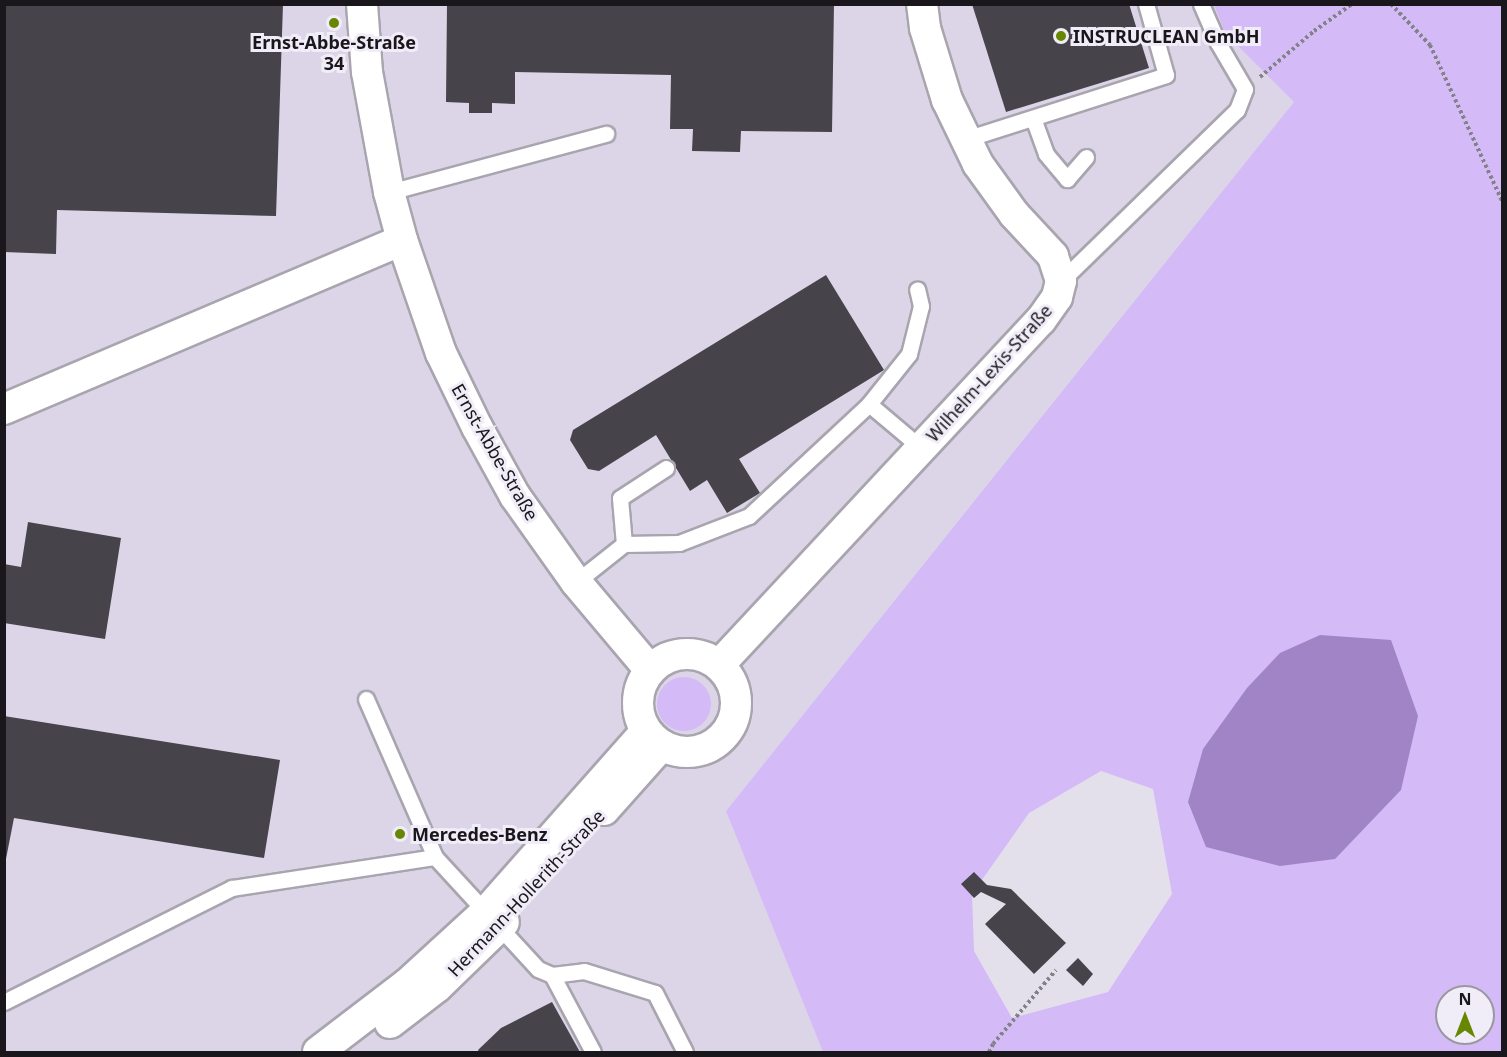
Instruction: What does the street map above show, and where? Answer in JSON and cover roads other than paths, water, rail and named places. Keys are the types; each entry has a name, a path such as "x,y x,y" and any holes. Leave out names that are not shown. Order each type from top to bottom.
{"street":[{"name":"Ernst-Abbe-Straße","path":"362,4 368,72 389,192 402,240 441,353 477,428 515,496 576,582 650,670"},
{"path":"921,4 924,28 947,100 978,164 1014,214 1053,256 1060,281"},
{"path":"4,409 402,240"},
{"name":"Wilhelm-Lexis-Straße","path":"719,665 1041,320 1057,297 1060,281"},
{"path":"678,654 699,656 719,665 729,677 735,692 736,709 731,724 722,738 709,747 693,752 677,751 654,738 637,705 639,691 650,670 664,659 678,654"},
{"name":"Hermann-Hollerith-Straße","path":"352,1053 437,987 494,918 654,738"},
{"name":"Hermann-Hollerith-Straße","path":"318,1053 494,918"}],"lane":[{"path":"966,139 1166,75 1146,4"},
{"path":"1060,281 1237,110 1245,89 1218,43 1201,4"},
{"path":"1033,118 1046,154 1067,179 1086,158"},
{"path":"389,192 606,134"},
{"path":"576,582 624,544 679,543 749,516 869,404 909,354 921,306 917,289"},
{"path":"869,404 921,448"},
{"path":"624,544 620,498 666,468"},
{"path":"366,699 435,857 494,918 538,969 552,975 585,971 655,993 685,1053"},
{"path":"4,1002 232,888 435,857"},
{"path":"552,975 592,1053"}],"place":[{"name":"Ernst-Abbe-Straße 34","path":"334,23"},
{"name":"INSTRUCLEAN GmbH","path":"1061,36"},
{"name":"Mercedes-Benz","path":"400,834"}]}
